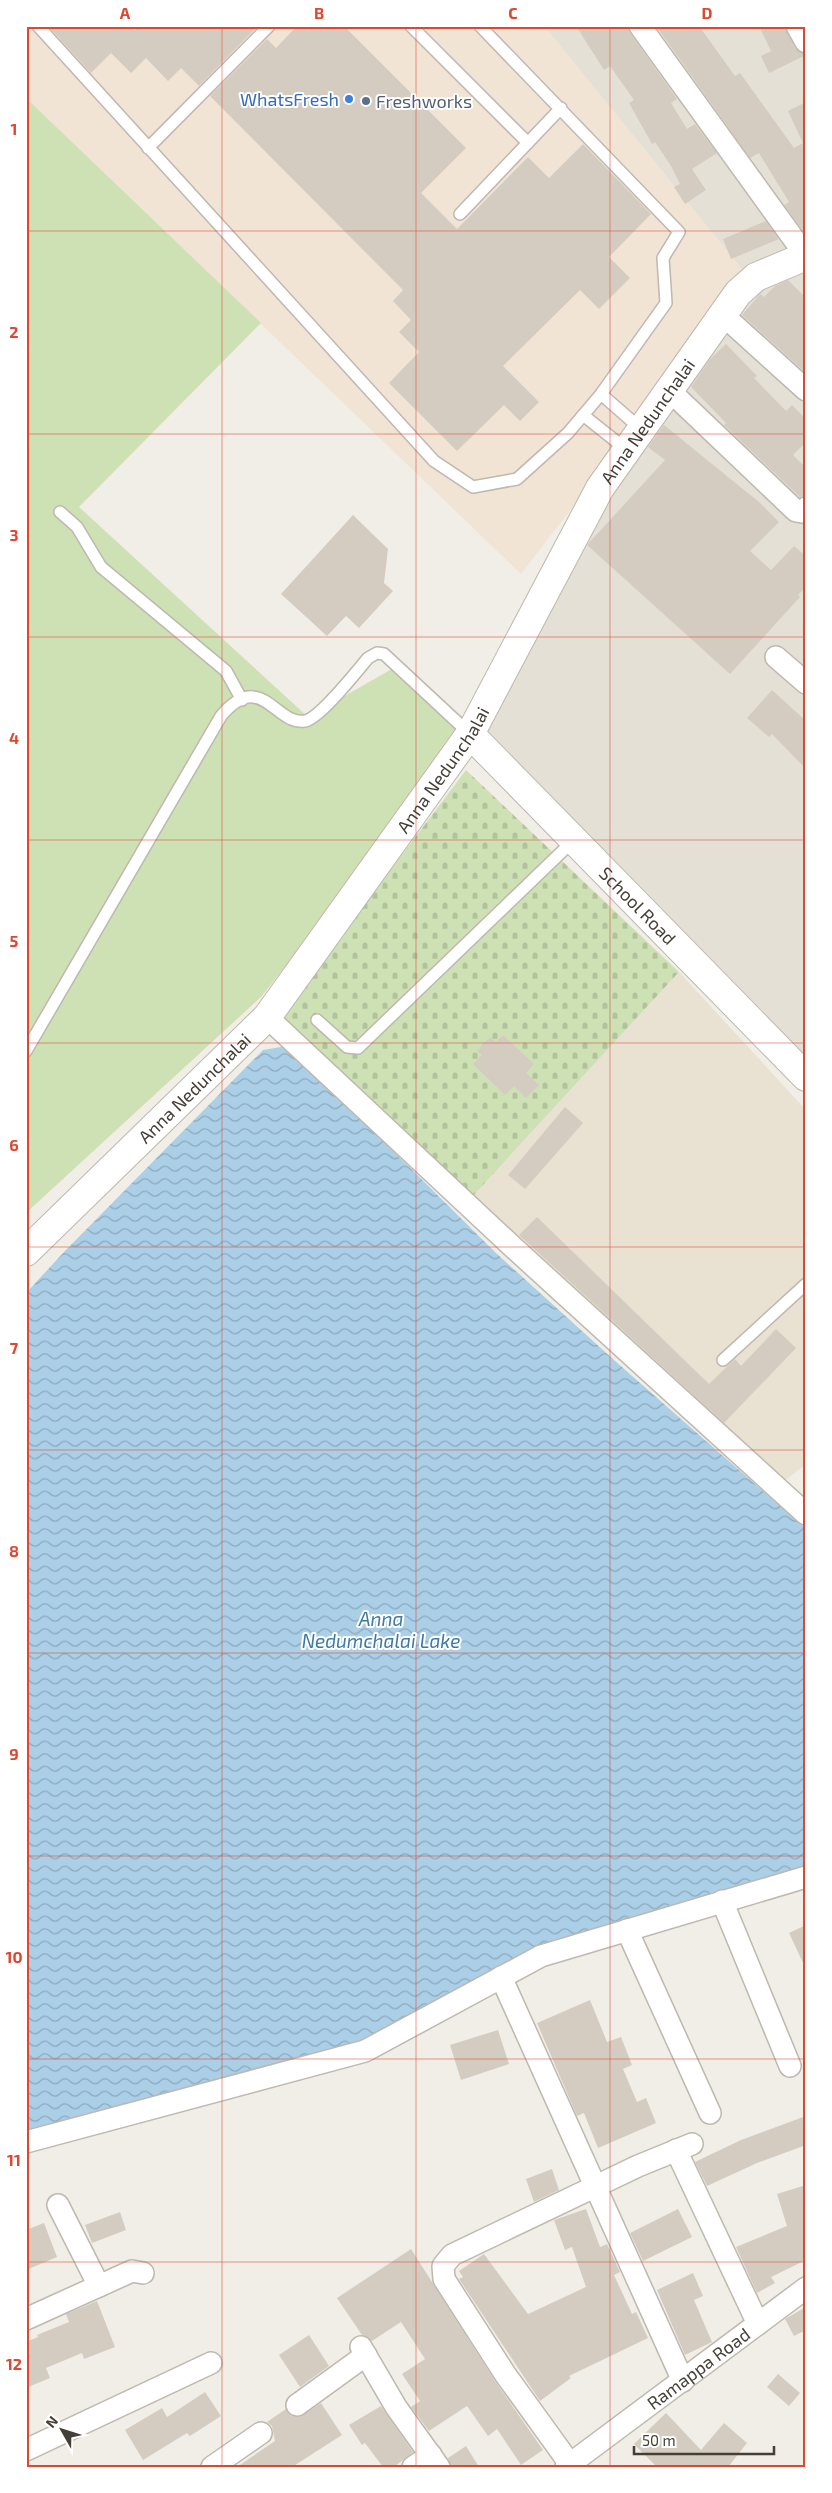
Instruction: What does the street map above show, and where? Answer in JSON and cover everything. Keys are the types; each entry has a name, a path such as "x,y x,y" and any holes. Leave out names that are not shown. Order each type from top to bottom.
{"street":[{"path":"640,26 806,256"},
{"path":"797,26 806,42"},
{"name":"Anna Nedunchalai","path":"26,1252 267,1016 470,734 600,488 738,293 756,276 806,256"},
{"path":"723,315 806,390"},
{"path":"670,391 796,511 802,512 806,508"},
{"path":"776,657 806,683"},
{"name":"School Road","path":"470,734 806,1076"},
{"path":"267,1016 515,1249 806,1514"},
{"path":"26,2142 365,2051 541,1956 806,1877"},
{"path":"722,1901 790,2066"},
{"path":"627,1930 710,2113"},
{"path":"501,1977 683,2381"},
{"path":"568,2466 505,2374 444,2279 442,2273 446,2260 452,2255 596,2186 684,2147 758,2324"},
{"path":"58,2205 98,2286"},
{"path":"26,2319 132,2271 143,2273"},
{"name":"Ramappa Road","path":"568,2466 806,2288"},
{"path":"297,2405 364,2351 396,2407 435,2461 413,2467"},
{"path":"26,2450 211,2363"},
{"path":"212,2467 260,2433"}],"lane":[{"path":"38,26 434,461 473,488 517,478 568,432 602,394 666,303 663,258 679,232 562,108 480,26"},
{"path":"148,148 269,26"},
{"path":"411,26 528,143"},
{"path":"460,214 562,108"},
{"path":"602,394 635,440"},
{"path":"583,414 635,440"},
{"path":"60,512 76,527 101,567 226,671 242,700"},
{"path":"26,1051 221,716 229,707 242,700 261,698 291,719 305,721 319,713 368,658 377,653 384,654 470,734"},
{"path":"317,1020 347,1047 358,1048 574,840"},
{"path":"723,1360 806,1284"}],"shaded area":[{"path":"26,26 544,26 749,278 521,574 26,98"},
{"path":"544,26 806,26 806,253 749,278"},
{"path":"806,263 806,1064 483,736 612,490 751,297 788,270"},
{"path":"679,972 806,1110 806,1464 782,1483 471,1198"}],"green space":[{"path":"26,98 261,323 79,507 308,717 397,666 466,735 261,997 26,1213"},
{"path":"466,770 679,972 471,1198 280,1016"}],"water":[{"name":"Anna Nedumchalai Lake","path":"287,1046 496,1253 806,1529 806,1869 535,1949 370,2040 26,2134 26,1293 263,1050"}],"building":[{"path":"48,26 254,26 256,28 199,86 181,68 168,81 146,58 131,73 111,53 91,73"},
{"path":"297,26 344,26 466,148 421,193 457,229 528,157 549,178 583,144 651,214 609,257 630,278 599,309 580,290 503,366 539,402 520,421 504,405 457,451 389,383 419,352 399,332 411,320 393,301 403,290 210,96 267,39 276,48"},
{"path":"576,26 628,26 630,33 677,99 671,103 687,129 695,124 717,153 692,169 706,190 685,204 674,187 680,184 671,166 655,142 652,144 629,103 634,100 610,66 604,70"},
{"path":"656,26 699,26 735,76 740,73 794,148 803,143 788,111 806,102 806,228 802,230 784,205 789,202 759,153 750,158"},
{"path":"759,26 785,26 795,48 806,55 769,73 761,56 771,51"},
{"path":"766,221 779,239 731,259 723,239"},
{"path":"788,280 806,298 806,373 742,315 760,294 764,297 775,286"},
{"path":"726,344 757,376 754,378 786,411 792,405 806,419 806,442 793,455 806,468 806,496 800,497 724,425 726,423 691,387 710,359"},
{"path":"664,425 759,502 779,522 750,551 771,570 794,546 806,556 806,587 798,595 800,597 730,674 587,545 665,460 648,447"},
{"path":"353,515 388,549 384,583 393,591 359,628 346,616 327,636 281,594"},
{"path":"772,690 806,721 806,769 772,734 769,737 747,718"},
{"path":"503,1035 534,1064 526,1073 539,1085 526,1098 514,1086 505,1095 473,1064 482,1055 477,1051 490,1037 496,1042"},
{"path":"565,1107 583,1123 525,1189 508,1175"},
{"path":"537,1217 709,1384 735,1359 741,1366 776,1329 796,1348 724,1423 519,1235"},
{"path":"806,1925 806,1969 789,1933"},
{"path":"590,2000 607,2042 621,2037 632,2065 623,2069 637,2102 646,2098 656,2123 598,2148 584,2113 577,2116 537,2023"},
{"path":"498,2030 509,2064 461,2080 450,2045"},
{"path":"806,2116 806,2145 757,2163 707,2186 695,2162 741,2140"},
{"path":"552,2169 559,2190 534,2202 526,2179"},
{"path":"806,2185 806,2260 771,2277 775,2283 757,2293 736,2247 787,2226 777,2194"},
{"path":"586,2209 600,2247 607,2244 620,2272 614,2275 632,2314 636,2312 648,2338 569,2376 571,2378 540,2401 459,2279 463,2277 459,2271 484,2254 528,2314 586,2287 572,2247 565,2250 554,2220"},
{"path":"678,2209 692,2237 643,2261 630,2233"},
{"path":"120,2212 126,2230 92,2243 85,2225"},
{"path":"44,2223 57,2257 26,2270 26,2230"},
{"path":"411,2249 495,2381 543,2450 521,2465 497,2429 488,2436 467,2406 429,2431 411,2407 420,2401 402,2374 425,2359 401,2322 372,2341 362,2335 337,2298"},
{"path":"693,2273 703,2296 694,2300 712,2342 685,2355 657,2290"},
{"path":"97,2301 115,2347 84,2359 82,2353 46,2368 50,2378 26,2388 26,2342 38,2337 37,2335 69,2322 66,2314"},
{"path":"806,2307 806,2330 794,2336 785,2319"},
{"path":"309,2335 329,2366 300,2387 279,2355"},
{"path":"778,2374 800,2393 789,2406 767,2387"},
{"path":"205,2392 221,2416 190,2436 187,2433 143,2460 125,2430 162,2408 167,2417"},
{"path":"321,2403 342,2435 292,2467 237,2467 275,2441 272,2426 267,2422 286,2409 291,2416 299,2417"},
{"path":"381,2406 413,2452 394,2467 383,2467 365,2443 362,2445 349,2425"},
{"path":"666,2413 701,2450 724,2423 747,2443 728,2467 657,2467 634,2444"},
{"path":"466,2446 479,2467 451,2467 448,2458"}],"place":[{"name":"WhatsFresh","path":"349,99"},
{"name":"Freshworks","path":"366,101"}]}
